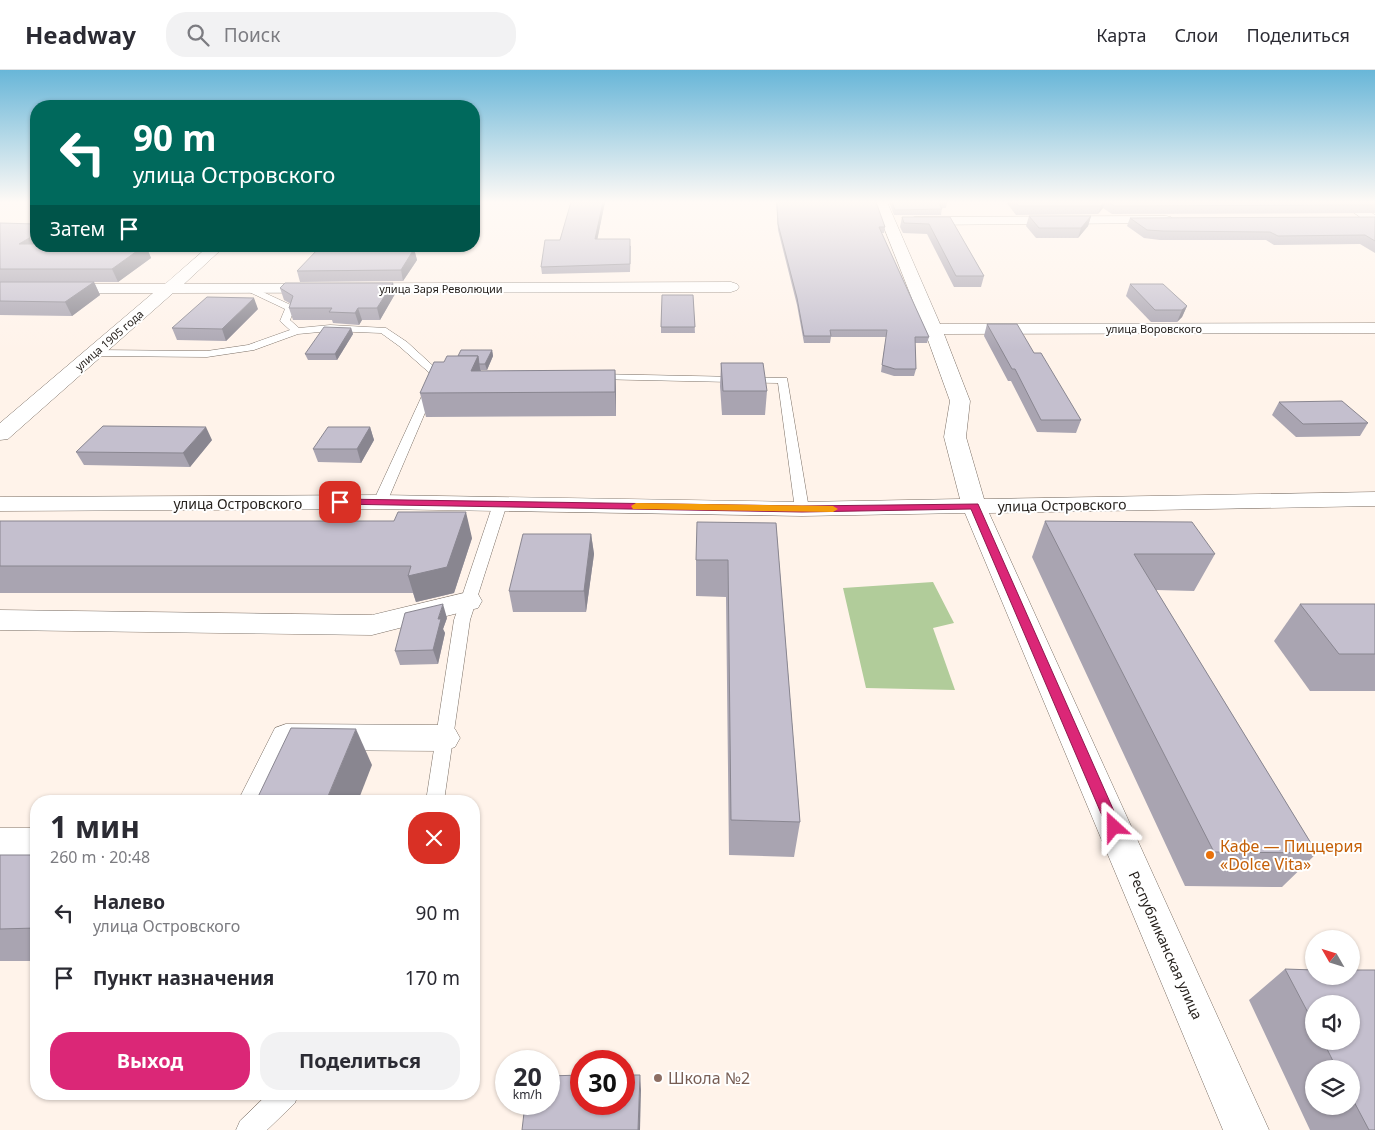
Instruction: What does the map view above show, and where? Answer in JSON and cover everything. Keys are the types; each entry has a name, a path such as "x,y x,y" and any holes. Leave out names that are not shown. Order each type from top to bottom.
{"street":[{"name":"Республиканская улица","path":"901,251 933,328 960,401 955,438 974,506 1246,1130"},
{"name":"улица 1905 года","path":"0,434 211,252"},
{"name":"улица Заря Революции","path":"0,289 731,287"},
{"name":"улица Воровского","path":"933,328 1375,328"},
{"name":"улица Островского","path":"0,504 380,502 802,509 1375,499"},
{"path":"0,620 372,625 468,601"},
{"path":"258,795 286,737 444,738"},
{"path":"0,844 30,844"}],"lane":[{"path":"250,289 290,308 285,321 297,330"},
{"path":"95,353 207,354 250,348 297,330 330,328 383,330 442,374 380,502"},
{"path":"585,377 783,380 802,509"},
{"path":"436,795 462,620 500,504"},
{"path":"249,1130 280,1100"}],"green space":[{"path":"933,582 954,623 933,628 955,690 866,688 843,588"}],"building":[{"path":"0,251 136,252 112,269 0,269"},
{"path":"543,251 630,251 630,264 541,267"},
{"path":"785,251 890,251 929,337 915,337 916,369 895,369 882,365 887,330 830,330 831,336 804,336"},
{"path":"943,251 970,251 984,276 956,276"},
{"path":"315,252 412,252 401,270 297,271"},
{"path":"0,282 94,282 65,302 0,301"},
{"path":"285,283 393,283 377,308 358,308 355,313 329,312 332,308 289,308 293,296 280,288"},
{"path":"1130,284 1163,284 1187,306 1182,310 1155,310"},
{"path":"662,295 693,295 695,327 661,327"},
{"path":"207,297 254,298 222,329 172,328"},
{"path":"987,324 1017,324 1034,353 1041,353 1081,420 1041,420 1015,369 1012,369"},
{"path":"324,327 351,328 335,354 305,354"},
{"path":"461,350 492,350 485,364 479,364 478,356 458,356"},
{"path":"447,356 478,356 471,371 615,370 615,392 420,393 434,362 444,362"},
{"path":"721,363 763,363 767,391 723,391"},
{"path":"1342,401 1368,423 1303,424 1279,402"},
{"path":"103,426 206,427 183,453 76,452"},
{"path":"328,427 370,427 357,449 313,449"},
{"path":"398,512 466,512 447,567 408,576 411,566 0,566 0,521 394,521"},
{"path":"1045,521 1192,522 1215,554 1134,554 1317,853 1214,852"},
{"path":"697,522 776,523 800,822 731,820 728,560 696,560"},
{"path":"523,534 591,534 584,591 509,591"},
{"path":"443,604 438,619 441,619 433,650 395,651 405,613"},
{"path":"1300,604 1375,604 1375,654 1339,654"},
{"path":"291,728 356,729 328,795 259,795"},
{"path":"0,855 30,855 30,928 0,929"},
{"path":"1285,969 1305,970 1305,985 1360,985 1360,970 1375,970 1375,1130 1369,1130 1360,1113 1360,1060 1332,1060 1328,1050 1360,1050 1360,995 1305,995 1305,1007"},
{"path":"570,1075 570,1115 635,1115 635,1075 640,1075 638,1130 522,1130 524,1115 560,1115 560,1076"}],"slow traffic":[{"path":"636,506 833,509"}],"place":[{"name":"Кафе — Пиццерия «Dolce Vita»","path":"1210,855"},
{"name":"Школа №2","path":"658,1078"}],"route":[{"path":"340,502 802,509 974,506 1114,827"}]}
